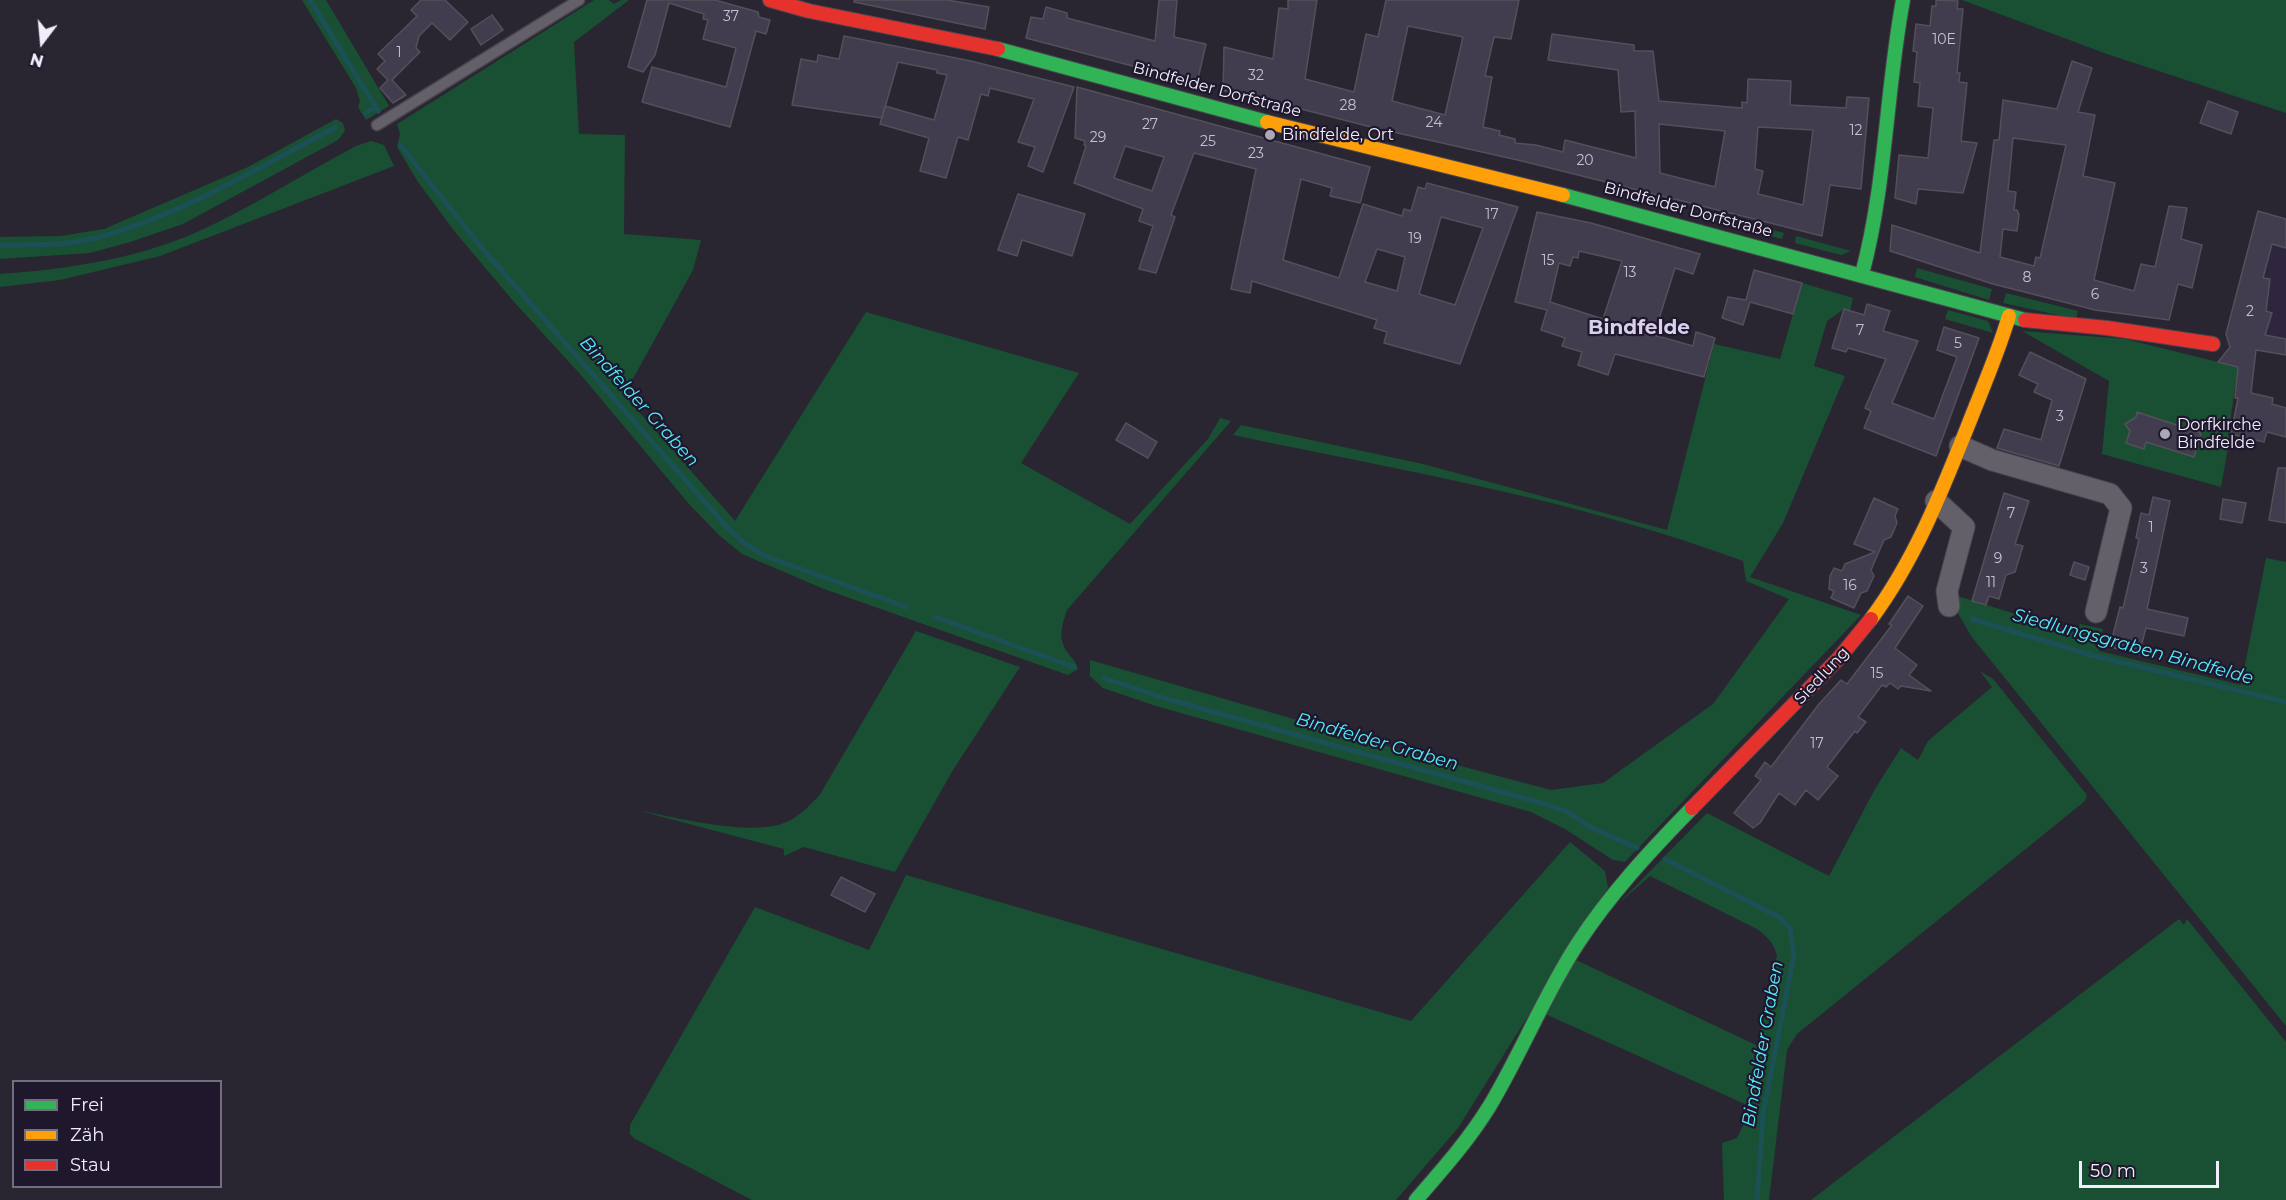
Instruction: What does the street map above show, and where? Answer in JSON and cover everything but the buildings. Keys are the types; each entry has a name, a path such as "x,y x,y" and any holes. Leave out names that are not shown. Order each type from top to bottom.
{"street":[{"name":"Bindfelder Dorfstraße","path":"771,0 808,11 975,44 1060,64 1262,120 1626,210 2008,316 2040,323 2107,328 2213,344"},
{"path":"1862,274 1874,230 1893,54 1903,0"},
{"name":"Siedlung","path":"1416,1200 1457,1153 1489,1107 1559,972 1591,924 1634,870 1756,747 1863,632 1908,563 1960,446 2002,341 2008,316"},
{"path":"1960,446 1992,460 2110,494 2121,508 2096,612"},
{"path":"1936,501 1964,527 1947,591 1949,606"}],"lane":[{"path":"377,125 579,0"}],"shaded area":[{"path":"2258,211 2286,219 2286,355 2224,345"}],"green space":[{"path":"302,0 326,0 389,106 366,120 358,107 360,101 356,88"},
{"path":"594,0 609,0 614,4 621,0 629,0 574,42 579,134 625,135 624,234 701,240 693,270 624,395 735,521 866,312 1079,373 1021,463 1130,524 1208,439 1220,418 1231,421 1067,610 1062,627 1062,642 1078,669 1068,675 824,589 742,554 719,535 689,504 581,375 515,303 455,232 418,182 397,147 400,134 397,124"},
{"path":"1962,0 2286,0 2286,113 2107,54"},
{"path":"336,119 343,123 345,131 338,140 183,224 90,253 0,259 0,237 61,236 104,229 248,167"},
{"path":"371,141 384,145 394,166 160,256 60,280 0,287 0,274 53,269 106,260 183,238 245,208 356,146"},
{"path":"1701,211 1784,233 1782,239 1700,218"},
{"path":"1796,236 1851,251 1841,255 1795,243"},
{"path":"1917,268 1992,289 1989,300 1915,277"},
{"path":"1802,283 1853,298 1850,311 1844,309 1827,321 1814,366 1845,376 1783,523 1750,577 1861,615 1625,862 1613,860 1565,829 1531,812 1156,706 1103,688 1090,676 1090,660 1404,751 1551,790 1603,783 1713,704 1789,599 1746,581 1743,561 1618,521 1491,489 1233,435 1241,425 1423,464 1667,530 1714,344 1780,359"},
{"path":"2006,293 2078,311 2076,319 2003,303"},
{"path":"1948,310 1988,321 1993,333 1945,319"},
{"path":"2022,331 2125,339 2238,367 2228,436 2230,437 2221,487 2102,454 2109,381"},
{"path":"2266,558 2286,562 2286,1026 1971,636 1955,608 1954,595 2077,633 2080,624 2103,629 2099,651 2241,685"},
{"path":"916,631 1020,667 953,770 895,872 804,847 784,856 784,849 640,811 709,824 746,828 778,825 795,817 819,796"},
{"path":"1980,671 1993,679 2087,795 2085,801 1797,1034 1787,1050 1769,1200 1724,1200 1722,1143 1737,1138 1745,1122 1747,1105 1543,1013 1576,960 1758,1046 1777,956 1767,938 1757,929 1650,876 1618,904 1707,813 1829,876 1875,789 1901,748 1918,760 1928,741 1992,687"},
{"path":"1570,842 1605,871 1608,888 1458,1128 1396,1200 752,1200 635,1139 630,1134 630,1125 755,907 869,950 906,875 1411,1021"},
{"path":"2179,919 2184,925 2187,919 2286,1042 2286,1200 1811,1200"}],"waterway":[{"name":"Bindfelder Graben","path":"310,0 378,111"},
{"path":"366,113 375,107"},
{"path":"0,245 48,245 72,242 127,229 189,204 336,127"},
{"name":"Bindfelder Graben","path":"401,146 481,247 726,526 744,543 765,556 906,607"},
{"name":"Bindfelder Graben","path":"935,617 1074,667"},
{"name":"Siedlungsgraben Bindfelde","path":"1972,619 2091,655 2286,702"},
{"name":"Bindfelder Graben","path":"1104,678 1167,699 1545,804 1566,811 1588,826 1637,848"},
{"name":"Bindfelder Graben","path":"1665,859 1779,917 1790,928 1794,955 1763,1114 1757,1200"}],"traffic: fast":[{"path":"1862,274 1876,206 1903,0"},
{"path":"998,49 1267,122"},
{"path":"1563,195 2025,320"},
{"path":"1416,1200 1481,1120 1512,1066 1554,983 1590,925 1632,873 1692,808"}],"traffic: slow":[{"path":"1267,122 1563,195"},
{"path":"1871,619 1901,573 1926,524 1985,383 2009,316"}],"traffic: jam":[{"path":"770,0 809,11 998,49"},
{"path":"2025,320 2107,328 2213,344"},
{"path":"1692,808 1839,658 1871,619"}],"place":[{"name":"Bindfelde, Ort","path":"1270,135"},
{"name":"Dorfkirche Bindfelde","path":"2165,434"}],"district":[{"name":"Bindfelde","path":"1639,328"}]}
